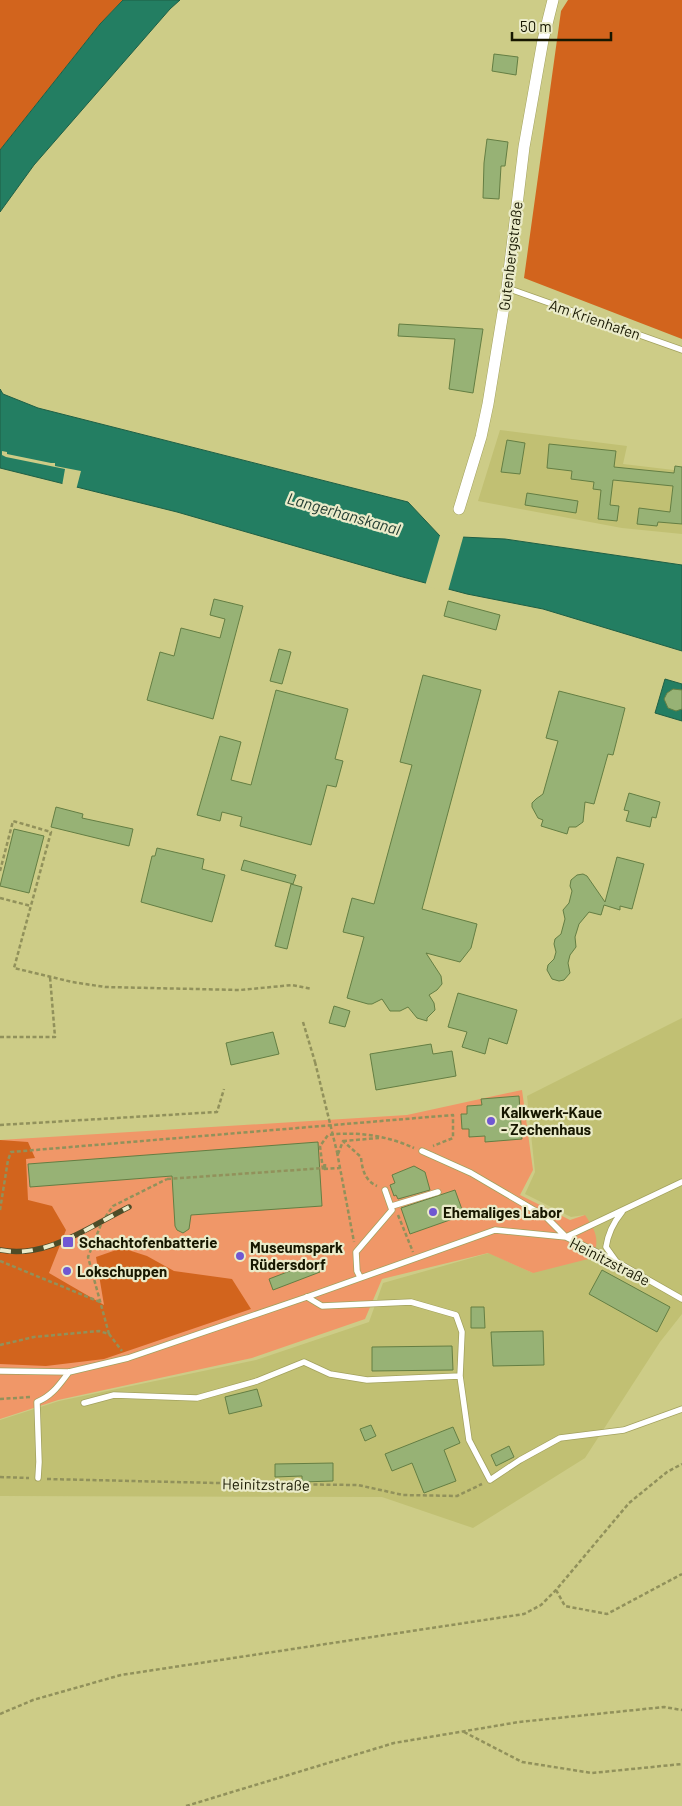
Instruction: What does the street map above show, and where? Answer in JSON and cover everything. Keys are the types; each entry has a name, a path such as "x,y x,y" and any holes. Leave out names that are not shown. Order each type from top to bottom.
{"street":[{"name":"Gutenbergstraße","path":"459,509 481,437 508,288 524,147 543,40 553,0"}],"lane":[{"name":"Am Krienhafen","path":"508,288 682,350"},
{"path":"422,1151 471,1173 546,1217 566,1237 682,1182"},
{"path":"384,1190 392,1208"},
{"path":"360,1277 357,1271 356,1252 392,1208 438,1192"},
{"path":"617,1262 606,1247 608,1234 623,1210"},
{"name":"Heinitzstraße","path":"0,1371 69,1372 128,1358 496,1230 566,1237 617,1262 682,1299"},
{"path":"307,1297 322,1306 411,1302 456,1315 462,1332 460,1376 469,1440 490,1480 520,1460 560,1438 624,1430 682,1408"},
{"path":"84,1403 114,1396 197,1398 257,1381 304,1362 330,1374 367,1380 460,1376"},
{"path":"38,1478 37,1402 46,1398 55,1390 69,1372"}],"path":[{"path":"0,871 14,822 51,832 14,968 72,982 106,986 240,990 292,985 312,989"},
{"path":"0,898 31,906"},
{"path":"0,1037 55,1036 50,977"},
{"path":"303,1022 338,1154 356,1252"},
{"path":"0,1125 217,1112 224,1089"},
{"path":"0,1210 11,1152 453,1115 453,1138 422,1151 388,1138 346,1132 328,1135 320,1146 324,1169"},
{"path":"343,1141 388,1138"},
{"path":"338,1154 343,1141"},
{"path":"343,1141 361,1157 362,1170 371,1184 384,1190"},
{"path":"128,1358 109,1334 88,1257 102,1222 113,1206 167,1180 340,1168"},
{"path":"392,1208 397,1212 415,1258"},
{"path":"0,1261 100,1302"},
{"path":"0,1345 34,1337 99,1331 109,1334"},
{"path":"0,1399 33,1396"},
{"path":"0,1714 33,1700 121,1675 524,1614 541,1604 556,1590 629,1503 667,1472 682,1464"},
{"name":"Heinitzstraße","path":"0,1477 358,1485 404,1495 458,1496 490,1480"},
{"path":"556,1590 565,1606 607,1614 682,1574"},
{"path":"186,1806 394,1743 519,1722 664,1707 682,1710"},
{"path":"462,1732 522,1762 592,1773 682,1764"}],"shaded area":[{"path":"0,0 123,0 100,24 0,150"},
{"path":"568,0 682,0 682,339 524,278 561,11"},
{"path":"500,430 627,446 623,464 682,471 682,534 622,528 478,501"},
{"path":"682,1018 682,1314 660,1342 585,1458 473,1528 382,1497 0,1496 0,1420 59,1401 256,1360 369,1322 383,1283 489,1253 533,1273 585,1215 571,1217 525,1194 535,1172 527,1096"},
{"name":"Museumspark Rüdersdorf","path":"522,1090 533,1170 520,1195 570,1220 585,1215 596,1235 595,1252 592,1258 533,1273 488,1253 382,1279 365,1319 252,1358 58,1400 0,1419 0,1140 407,1115"},
{"path":"0,1140 28,1142 35,1158 26,1159 28,1200 52,1206 66,1230 49,1273 104,1305 96,1257 122,1248 147,1256 174,1271 232,1279 251,1309 104,1359 46,1366 0,1364"}],"water":[{"path":"123,0 180,0 170,9 34,165 0,212 0,150 100,24"},
{"name":"Langerhanskanal","path":"0,389 3,394 38,408 408,502 440,536 505,539 682,565 682,651 543,609 467,594 177,512 0,468"},
{"path":"665,679 682,684 682,721 655,713"}],"pier":[{"path":"2,451 7,452 7,454 55,463 55,466 81,471 76,490 62,486 65,469 6,457 2,455"},
{"path":"441,532 464,534 448,591 425,586"}],"building":[{"path":"494,54 518,57 516,75 492,71"},
{"path":"487,139 508,142 505,166 501,166 499,199 483,198"},
{"path":"399,324 483,329 473,393 449,389 455,339 398,336"},
{"path":"507,440 525,443 520,474 501,472"},
{"path":"549,444 616,451 614,467 674,473 675,466 682,467 682,524 658,522 657,526 637,524 639,508 670,512 673,486 613,480 610,505 619,506 617,521 598,519 601,490 593,489 594,482 571,479 572,471 547,468"},
{"path":"527,493 578,501 576,513 525,505"},
{"path":"214,599 243,606 213,719 147,700 160,652 174,656 181,628 220,638 225,619 210,615"},
{"path":"448,601 500,615 496,630 444,616"},
{"path":"279,649 291,652 282,684 270,681"},
{"path":"423,675 481,690 422,909 477,924 471,948 460,962 426,953 441,976 442,984 429,995 434,1003 435,1010 427,1018 427,1021 417,1018 408,1007 400,1011 390,1011 382,999 368,1004 347,998 364,937 343,932 352,898 374,904 412,765 400,762"},
{"path":"673,689 682,690 682,709 676,711 668,708 664,699 667,693"},
{"path":"276,690 348,709 335,759 343,761 336,787 327,785 311,845 240,826 242,817 222,812 220,821 197,815 220,736 241,742 231,780 251,785"},
{"path":"559,691 625,708 613,755 608,754 594,804 585,802 583,822 576,827 569,827 567,834 541,826 543,820 538,818 532,807 532,803 543,794 558,741 546,738"},
{"path":"629,793 660,802 656,818 652,817 650,827 626,821 629,811 624,810"},
{"path":"56,807 83,814 82,818 133,829 129,846 51,827"},
{"path":"14,829 44,836 29,893 0,886"},
{"path":"157,848 204,859 202,869 225,875 212,922 141,902 152,856 155,856"},
{"path":"617,857 644,864 632,909 620,906 620,910 604,905 601,915 589,912 579,924 575,937 576,947 570,955 568,963 570,973 564,980 552,979 547,970 548,965 554,959 556,952 555,939 561,934 565,919 563,910 569,903 572,891 570,886 571,880 577,875 583,874 587,876 605,902"},
{"path":"244,860 296,875 293,884 241,870"},
{"path":"291,884 302,887 287,949 275,946"},
{"path":"458,993 517,1010 507,1044 489,1038 485,1054 462,1047 467,1032 448,1027"},
{"path":"334,1006 350,1011 345,1027 329,1023"},
{"path":"273,1032 279,1054 231,1065 226,1043"},
{"path":"431,1044 433,1054 452,1051 456,1076 376,1090 370,1054"},
{"name":"Kalkwerk-Kaue - Zechenhaus","path":"519,1096 522,1139 485,1142 485,1136 469,1137 469,1129 462,1129 461,1114 467,1114 467,1106 482,1105 481,1099"},
{"name":"Schachtofenbatterie","path":"318,1142 322,1206 191,1215 189,1229 183,1233 177,1230 175,1226 172,1176 30,1187 28,1164"},
{"path":"414,1166 425,1172 430,1190 398,1199 396,1195 394,1196 390,1185 395,1183 392,1175"},
{"name":"Ehemaliges Labor","path":"455,1190 464,1215 410,1234 401,1208"},
{"path":"316,1261 320,1272 273,1290 269,1279"},
{"path":"602,1270 670,1307 657,1332 589,1294"},
{"path":"471,1307 484,1307 485,1328 471,1328"},
{"path":"543,1331 544,1365 493,1366 491,1332"},
{"path":"452,1346 453,1370 372,1371 372,1347"},
{"path":"257,1389 262,1406 229,1414 225,1397"},
{"path":"371,1425 376,1436 365,1441 360,1429"},
{"path":"453,1427 460,1443 444,1450 456,1481 424,1493 412,1463 392,1471 385,1454"},
{"path":"509,1446 514,1457 496,1466 491,1455"},
{"path":"333,1463 333,1481 302,1482 302,1476 275,1477 275,1464"}],"railway":[{"path":"0,1250 17,1252 51,1246 83,1232 129,1207"}],"place":[{"name":"Kalkwerk-Kaue - Zechenhaus","path":"491,1121"},
{"name":"Ehemaliges Labor","path":"433,1212"},
{"name":"Schachtofenbatterie","path":"68,1242"},
{"name":"Museumspark Rüdersdorf","path":"240,1256"},
{"name":"Lokschuppen","path":"67,1271"}]}
